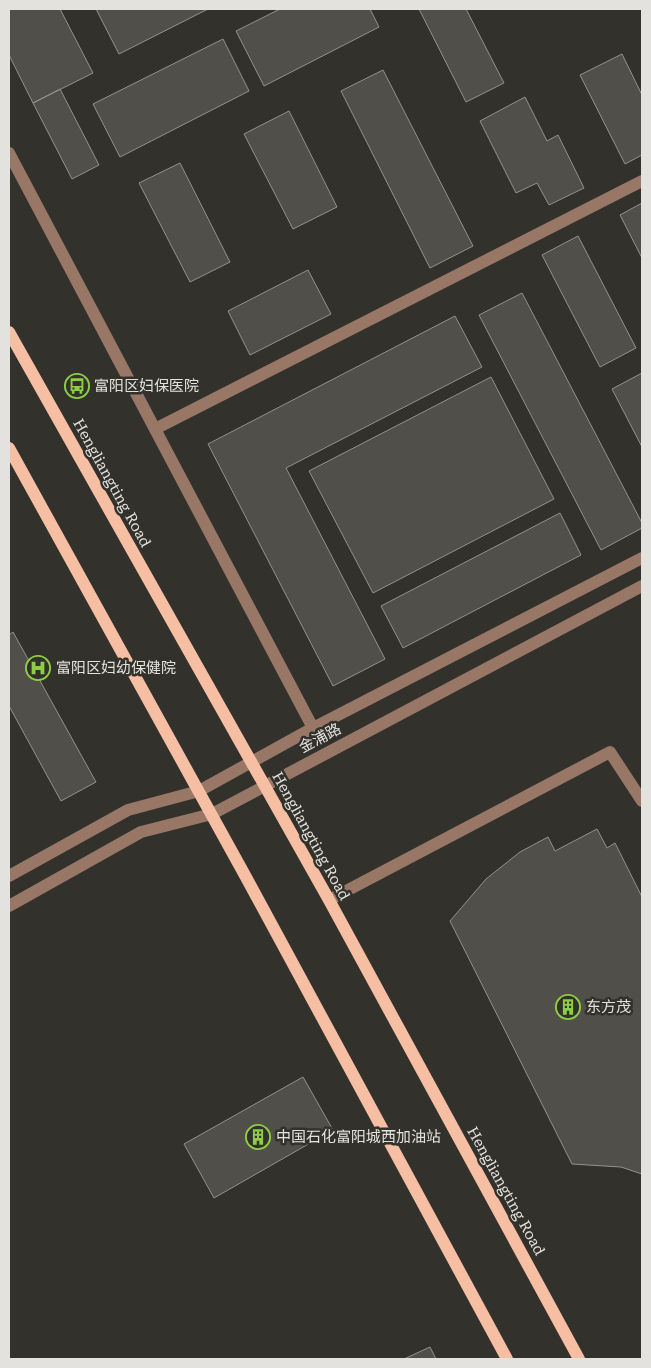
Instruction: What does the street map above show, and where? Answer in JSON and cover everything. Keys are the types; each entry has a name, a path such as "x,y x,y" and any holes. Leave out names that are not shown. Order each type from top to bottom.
{"main road":[{"name":"Hengliangting Road","path":"9,332 329,900 579,1359"},
{"path":"9,448 212,814 506,1359"}],"street":[{"path":"9,153 313,728"},
{"path":"155,428 642,181"},
{"name":"金浦路","path":"9,876 128,810 198,791 313,728 642,558"},
{"name":"金浦路","path":"9,906 141,832 212,814 642,586"},
{"path":"329,900 610,752 642,801"}],"building":[{"path":"9,9 60,9 93,73 33,103 9,55"},
{"path":"96,9 208,9 119,54"},
{"path":"280,9 370,9 379,27 264,86 236,31"},
{"path":"419,9 466,9 504,83 466,102"},
{"path":"223,39 249,91 120,157 93,104"},
{"path":"622,54 642,95 642,155 625,164 580,75"},
{"path":"383,70 473,246 430,268 341,91"},
{"path":"60,89 99,165 72,179 33,103"},
{"path":"525,97 547,141 558,135 584,188 549,205 537,183 516,193 480,121"},
{"path":"289,111 337,207 293,229 244,134"},
{"path":"180,163 230,262 190,282 139,183"},
{"path":"642,203 642,258 620,215"},
{"path":"578,236 636,348 600,367 542,255"},
{"path":"308,270 331,314 250,355 228,311"},
{"path":"522,293 642,523 642,528 601,550 479,315"},
{"path":"455,316 482,367 286,468 385,659 333,686 208,444"},
{"path":"642,373 642,447 612,389"},
{"path":"491,377 554,499 373,593 309,471"},
{"path":"560,513 581,555 403,648 381,606"},
{"path":"13,632 96,782 61,801 9,706 9,635"},
{"name":"东方茂","path":"597,829 607,848 615,843 642,897 642,1174 621,1167 572,1164 450,921 486,879 520,852 548,837 555,851"},
{"name":"中国石化富阳城西加油站","path":"303,1077 333,1130 214,1198 184,1144"},
{"path":"430,1347 436,1359 404,1359"}],"place":[{"name":"富阳区妇保医院","path":"77,386"},
{"name":"富阳区妇幼保健院","path":"38,668"},
{"name":"东方茂","path":"568,1007"},
{"name":"中国石化富阳城西加油站","path":"258,1137"}]}
